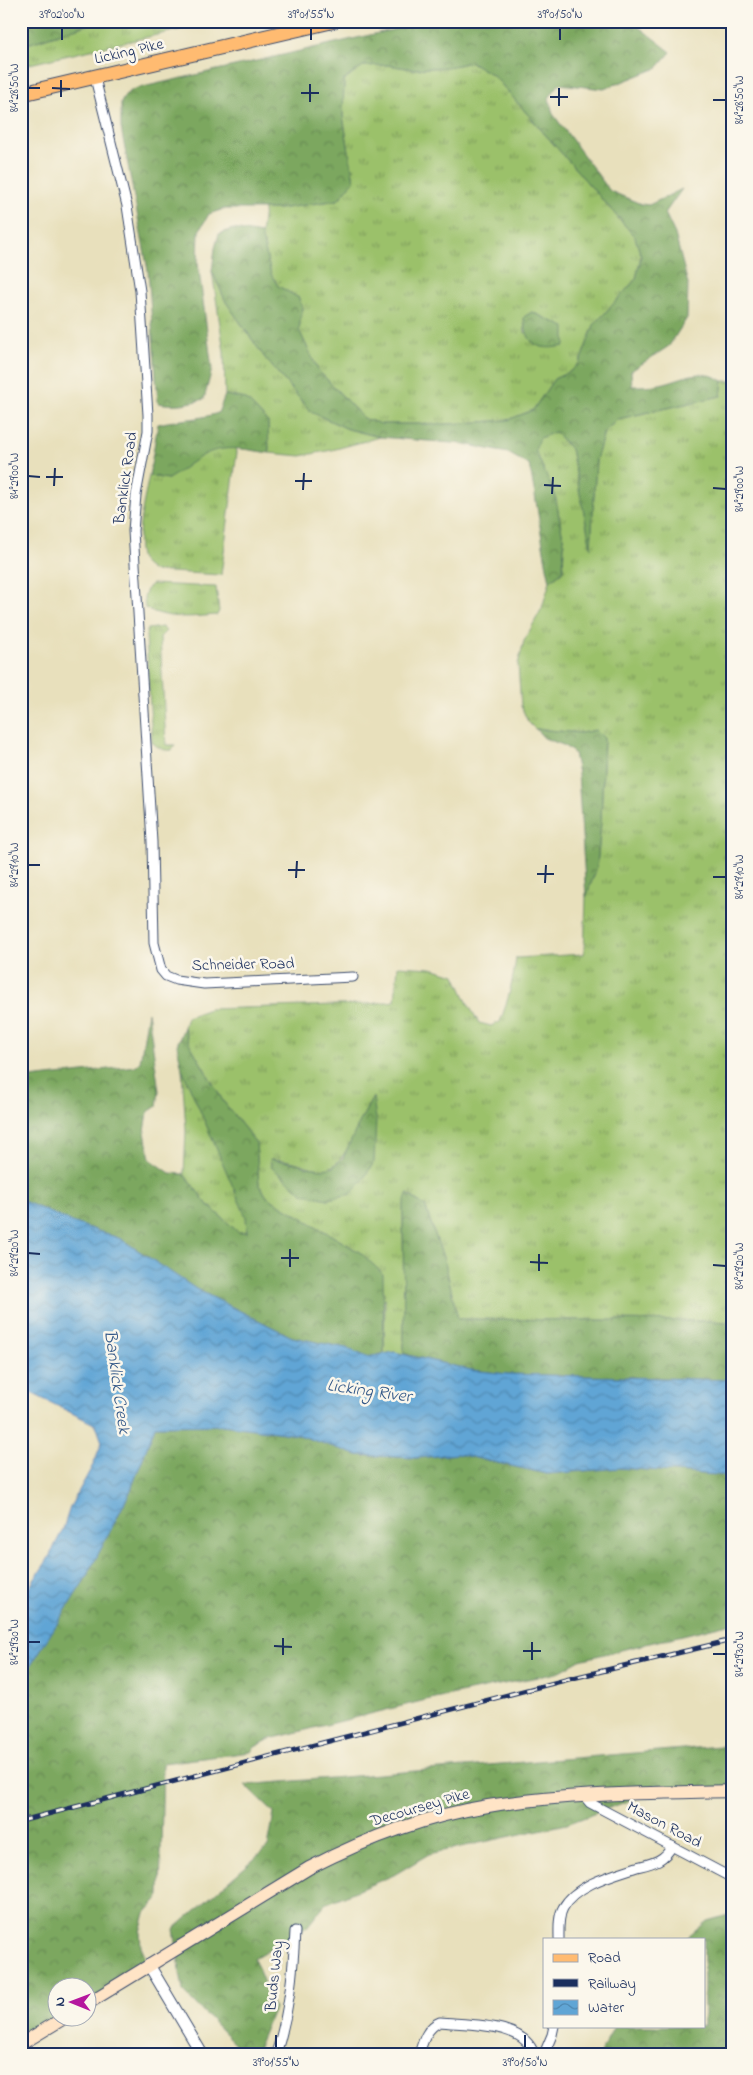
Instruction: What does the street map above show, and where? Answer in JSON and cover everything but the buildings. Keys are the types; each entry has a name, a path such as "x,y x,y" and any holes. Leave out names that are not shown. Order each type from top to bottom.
{"main road":[{"name":"Licking Pike","path":"21,94 333,21"},
{"name":"Decoursey Pike","path":"98,1997 309,1868 337,1853 392,1831 447,1814 488,1806 584,1796 732,1791"},
{"path":"21,2044 48,2028"}],"street":[{"name":"Banklick Road","path":"95,78 132,233 140,291 147,378 148,431 136,495 133,531 152,842 153,917"},
{"name":"Schneider Road","path":"153,917 154,942 161,970 166,976 176,980 204,984 353,978"},
{"name":"Mason Road","path":"584,1796 590,1803 732,1878"},
{"path":"559,1938 560,1916 563,1907 575,1894 602,1880 656,1862 667,1855 672,1846"},
{"name":"Buds Way","path":"276,2054 284,2030 291,1995 295,1931"},
{"path":"149,1965 202,2054"},
{"path":"419,2054 428,2032 434,2024 440,2022 502,2029 527,2040 534,2054"},
{"path":"544,2054 554,2028"}],"green space":[{"path":"21,21 99,21 21,46"},
{"path":"99,21 218,21 21,66 21,46"},
{"path":"431,21 631,21 671,52 657,68 604,89 559,84 549,98 553,114 610,191 641,204 649,205 682,189 665,213 675,234 688,284 687,318 669,346 631,371 632,386 657,385 692,375 706,374 723,381 721,396 618,419 604,432 596,460 591,548 571,449 555,432 540,438 535,450 555,495 564,543 563,571 550,581 529,465 508,453 463,444 380,437 348,429 311,412 265,358 226,302 212,271 219,234 233,229 261,234 271,274 278,286 299,298 302,308 299,330 318,370 363,418 381,424 449,424 508,420 533,410 554,379 571,371 580,362 594,325 636,279 641,256 635,237 494,76 471,62 449,67 413,69 387,65 363,66 344,80 343,116 354,181 338,200 279,209 224,209 209,214 199,231 198,263 212,369 204,399 181,404 158,403 148,271 121,128 121,103 125,95 134,89"},
{"path":"471,62 494,76 635,237 641,256 636,279 594,325 580,362 571,371 554,379 533,410 508,420 449,424 381,424 363,418 318,370 299,330 302,308 299,298 278,286 271,274 261,234 264,209 279,209 338,200 354,181 343,116 344,80 363,66 387,65 413,69 449,67","holes":["532,312 547,319 525,333 524,317"]},
{"path":"212,271 226,302 265,358 311,412 348,429 380,437 301,456 269,453 268,422 246,399 225,395 224,352"},
{"path":"532,312 565,327 565,346 541,347 531,340 527,334 524,317"},
{"path":"723,381 732,381 732,1322 458,1319 445,1263 425,1206 408,1194 403,1207 404,1354 394,1352 384,1354 385,1301 361,1253 267,1197 259,1184 256,1143 223,1101 188,1041 184,1027 187,1017 209,1009 369,1004 395,1001 398,966 431,968 455,975 479,1023 491,1026 500,1022 510,991 516,958 584,954 586,897 597,867 601,822 604,739 596,730 581,733 535,729 528,722 521,706 518,664 524,641 542,608 550,581 563,571 564,543 555,495 535,450 539,438 555,432 571,449 591,546 596,460 604,432 618,419 721,396","holes":["373,1098 328,1199 271,1159 292,1161 324,1169 332,1166 340,1160 346,1151"]},
{"path":"225,395 246,399 268,422 269,453 232,448 223,449 206,454 193,461 168,479 149,476 158,424 218,413"},
{"path":"216,448 236,448 237,452 221,575 153,571 142,561 139,548 141,517 149,476 168,479 197,458"},
{"path":"152,584 216,587 219,611 217,615 189,617 171,616 154,612 145,608 144,597 148,587"},
{"path":"162,627 166,631 160,637 166,745 175,745 172,750 161,749 152,742 146,635 148,629"},
{"path":"536,729 581,733 596,730 604,738 601,822 597,867 586,897 578,774 574,753 563,745 544,738"},
{"path":"148,1012 159,1091 157,1106 148,1112 145,1132 150,1159 170,1173 184,1174 207,1204 238,1232 247,1232 246,1217 182,1069 177,1045 184,1027 188,1041 223,1101 256,1143 259,1184 267,1197 361,1253 383,1274 384,1354 367,1357 346,1348 292,1337 196,1289 121,1239 72,1222 21,1200 21,1079 135,1066 140,1062"},
{"path":"182,1069 247,1217 247,1232 238,1232 207,1204 184,1174 186,1131"},
{"path":"373,1097 376,1119 374,1162 363,1180 351,1194 328,1199 304,1194 271,1167 270,1159 297,1163 306,1167 324,1169 333,1167 343,1158"},
{"path":"407,1194 425,1206 445,1263 458,1319 713,1321 732,1323 732,1380 507,1374 471,1370 404,1354 403,1207"},
{"path":"223,1425 299,1435 357,1455 416,1458 458,1454 547,1474 619,1468 732,1476 732,1623 580,1660 557,1673 426,1700 270,1739 255,1747 251,1752 163,1763 160,1896 145,1913 140,1932 141,1947 149,1965 98,1997 98,1978 48,1978 48,2024 21,2035 21,1681 87,1576 130,1492 155,1426"},
{"path":"732,1745 732,1791 649,1793 567,1824 429,1854 394,1875 325,1904 307,1927 254,1958 274,2008 255,2054 245,2054 183,1991 174,1929 268,1847 274,1813 245,1785"},
{"path":"732,1914 732,2054 600,2054 613,2028 706,2028 706,1938 687,1938 707,1921"}],"water":[{"path":"21,1200 72,1222 121,1239 196,1289 292,1337 346,1348 367,1357 394,1352 471,1370 507,1374 732,1380 732,1476 619,1468 547,1474 458,1454 416,1458 357,1455 299,1435 223,1425 155,1426 130,1492 87,1576 21,1681 21,1600 48,1559 63,1529 70,1507 93,1465 102,1442 96,1425 21,1388"}],"railway":[{"path":"21,1821 573,1678 732,1640"}],"water label":[{"name":"Banklick Creek","path":"116,1382"},
{"name":"Licking River","path":"369,1392"}]}
